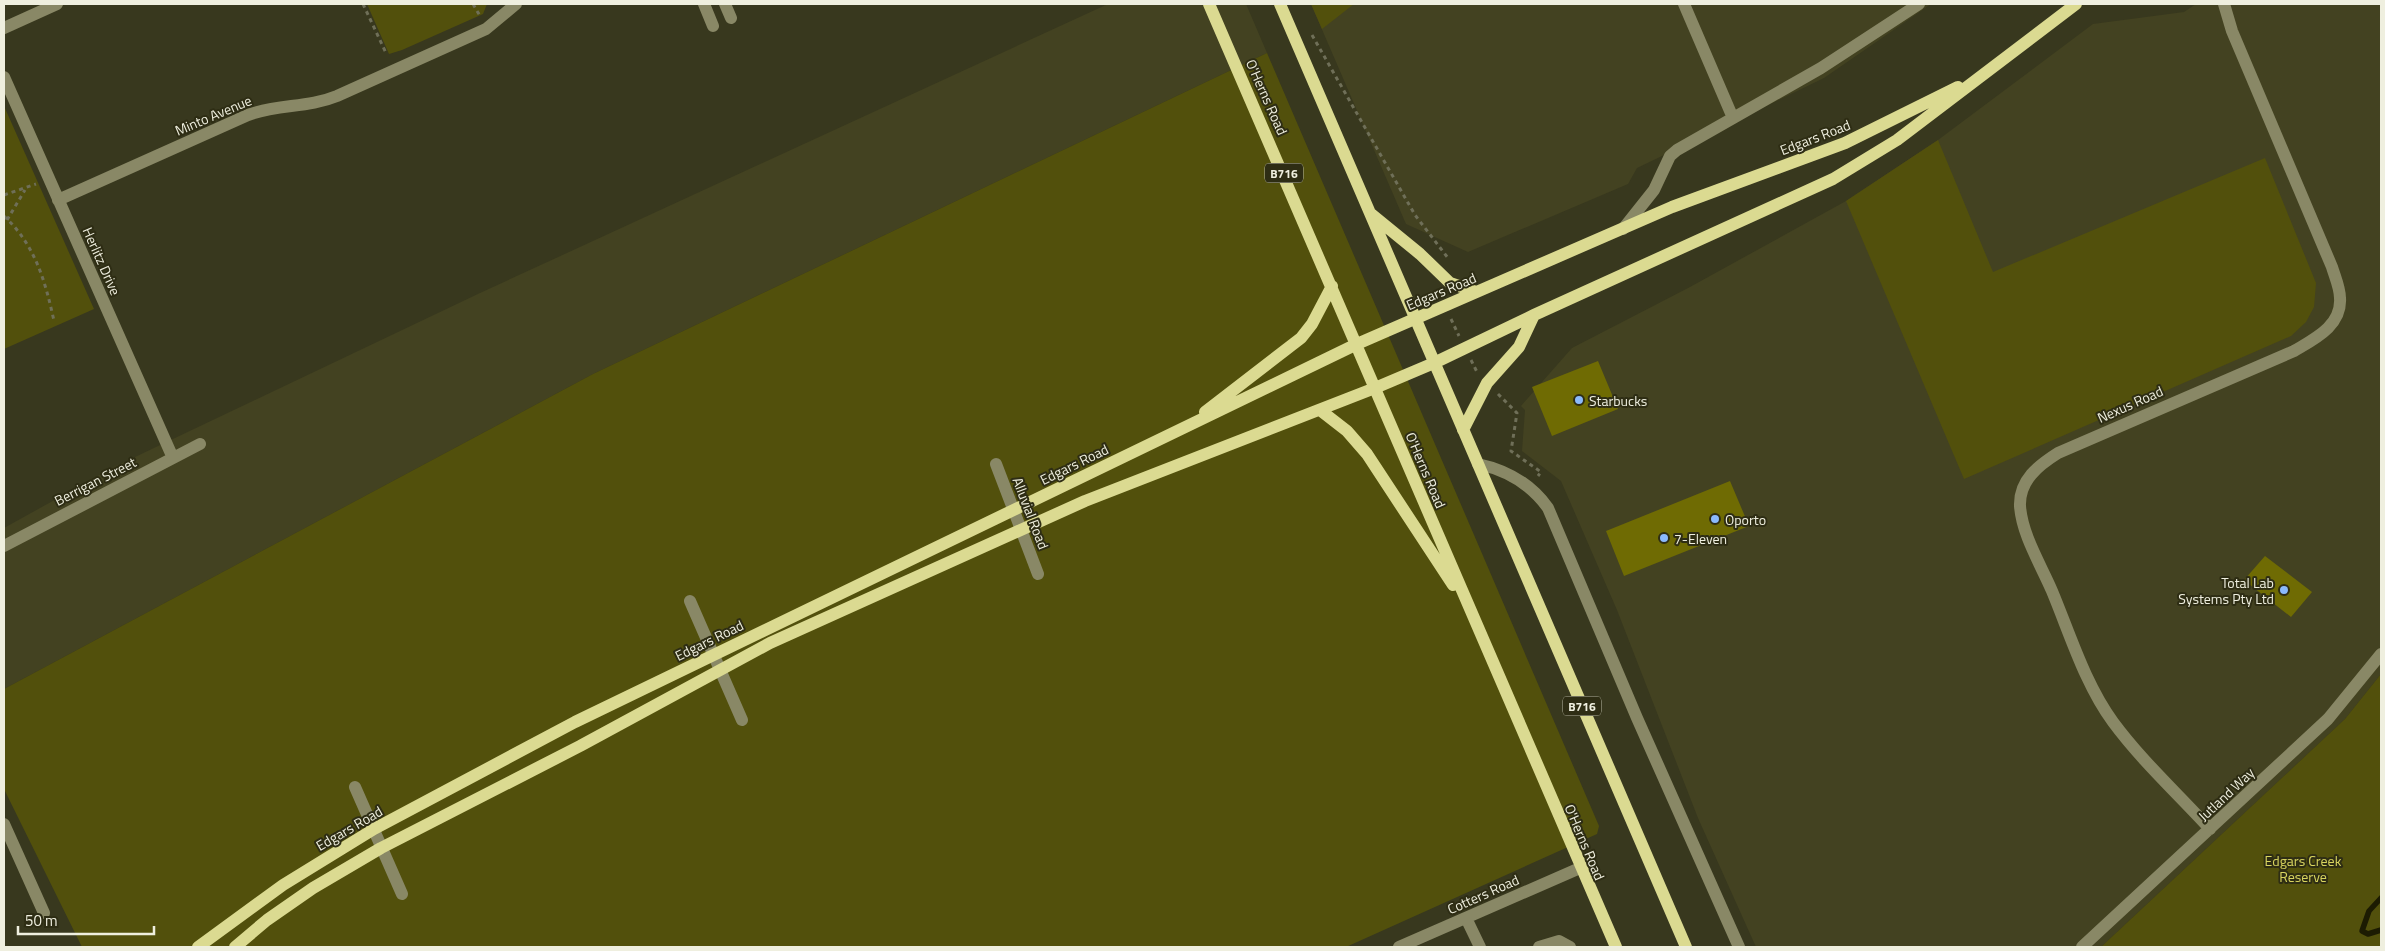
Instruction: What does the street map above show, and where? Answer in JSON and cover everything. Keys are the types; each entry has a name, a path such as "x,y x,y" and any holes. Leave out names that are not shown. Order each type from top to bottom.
{"main road":[{"name":"O'Herns Road","path":"1209,4 1332,286 1580,868 1616,947"},
{"name":"B716","path":"1280,4 1686,947"},
{"name":"Edgars Road","path":"235,947 267,920 306,893 381,848 580,746 770,643 1085,501 1320,410 1434,363 1534,314 1833,179 1897,140 2076,4"},
{"name":"Edgars Road","path":"198,947 282,885 374,829 575,722 1356,344 1681,203 1845,143 1912,111 1993,68"},
{"path":"1369,213 1420,254 1450,282 1476,292"},
{"path":"1185,427 1301,338 1312,324 1332,286"},
{"path":"1463,430 1487,383 1519,347 1534,314"},
{"path":"1320,410 1347,432 1367,454 1472,614"}],"street":[{"path":"4,28 57,4"},
{"name":"Minto Avenue","path":"58,200 266,108 314,104 337,96 486,29 515,4"},
{"path":"704,4 713,26"},
{"path":"725,4 731,18"},
{"path":"1684,4 1733,118"},
{"path":"1623,229 1654,190 1670,156 1677,150 1821,68 1918,4"},
{"name":"Nexus Road","path":"2215,4 2232,31"},
{"name":"Nexus Road","path":"2210,829 2126,738 2104,708 2028,536 2020,505 2023,489 2028,477 2058,452 2294,351 2327,330 2339,313 2340,298 2332,267 2232,31 2224,4"},
{"name":"Herlitz Drive","path":"4,77 173,458"},
{"name":"Berrigan Street","path":"4,546 200,444"},
{"name":"Alluvial Road","path":"996,464 1038,574"},
{"path":"1478,464 1499,469 1530,487 1548,508 1637,718 1739,947"},
{"path":"690,601 742,720"},
{"name":"Jutland Way","path":"2082,947 2328,719 2381,654"},
{"path":"355,787 402,894"},
{"path":"4,824 44,913"},
{"name":"Cotters Road","path":"1399,947 1580,868"},
{"path":"1466,918 1480,947"},
{"path":"1540,947 1559,941 1570,947"}],"path":[{"path":"364,4 386,53"},
{"path":"4,195 26,189 48,178"},
{"path":"7,220 26,189"},
{"path":"4,216 30,248 38,262 46,284 54,320"}],"shaded area":[{"path":"1108,4 1246,4 1267,53 593,374 4,689 4,528 114,467 480,293"},
{"path":"1311,4 1931,4 1824,78 1637,168 1628,184 1468,252 1406,224"},
{"path":"2196,4 2381,4 2381,674 2345,719 2101,947 1756,947 1698,818 1617,610 1561,481 1522,451 1525,410 1521,406 1572,348 1690,287 1846,201 1938,140 2093,24 2184,12"}],"green space":[{"path":"367,4 487,4 483,14 389,54"},
{"path":"1311,4 1354,4 1322,29"},
{"path":"1267,53 1599,826 1597,834 1346,947 82,947 4,789 4,689 593,374"},
{"path":"4,106 94,309 4,349"},
{"path":"1938,140 1993,272 2265,158 2316,283 2314,307 2306,322 2291,336 1964,479 1846,201"},
{"name":"Edgars Creek Reserve","path":"2381,674 2381,947 2101,947 2345,719"}],"building":[{"path":"1598,361 1618,409 1552,436 1532,387"},
{"path":"1730,481 1749,526 1624,576 1606,531"},
{"name":"Total Lab Systems Pty Ltd","path":"2265,556 2312,592 2291,617 2244,580"}],"waterway":[{"path":"2381,898 2369,911 2362,931 2368,934 2381,930"}],"place":[{"name":"Starbucks","path":"1579,400"},
{"name":"Oporto","path":"1715,519"},
{"name":"7-Eleven","path":"1664,538"},
{"name":"Total Lab Systems Pty Ltd","path":"2284,590"}]}
